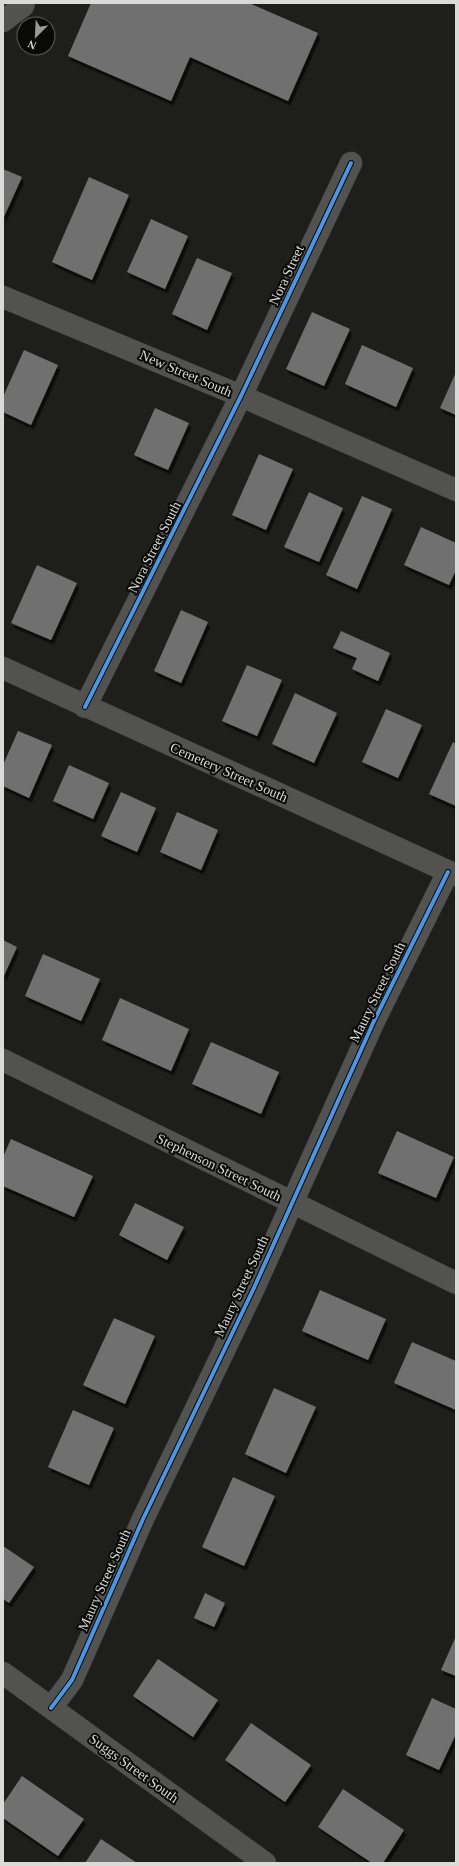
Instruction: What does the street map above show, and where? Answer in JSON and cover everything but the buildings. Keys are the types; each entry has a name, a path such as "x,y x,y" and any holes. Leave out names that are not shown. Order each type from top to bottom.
{"street":[{"path":"3,21 23,6 24,3"},
{"name":"Nora Street","path":"241,396 351,163"},
{"name":"New Street South","path":"3,297 241,396 456,490"},
{"name":"Nora Street South","path":"85,707 241,396"},
{"name":"Cemetery Street South","path":"3,668 85,707 452,873"},
{"name":"Maury Street South","path":"51,1708 72,1680 143,1519 253,1290 374,1022 452,873"},
{"name":"Stephenson Street South","path":"3,1060 456,1283"},
{"name":"Suggs Street South","path":"3,1673 265,1863"}],"cycle path":[{"path":"85,707 241,396 351,163"},
{"path":"51,1708 72,1680 143,1519 253,1290 374,1021 448,872"}]}
